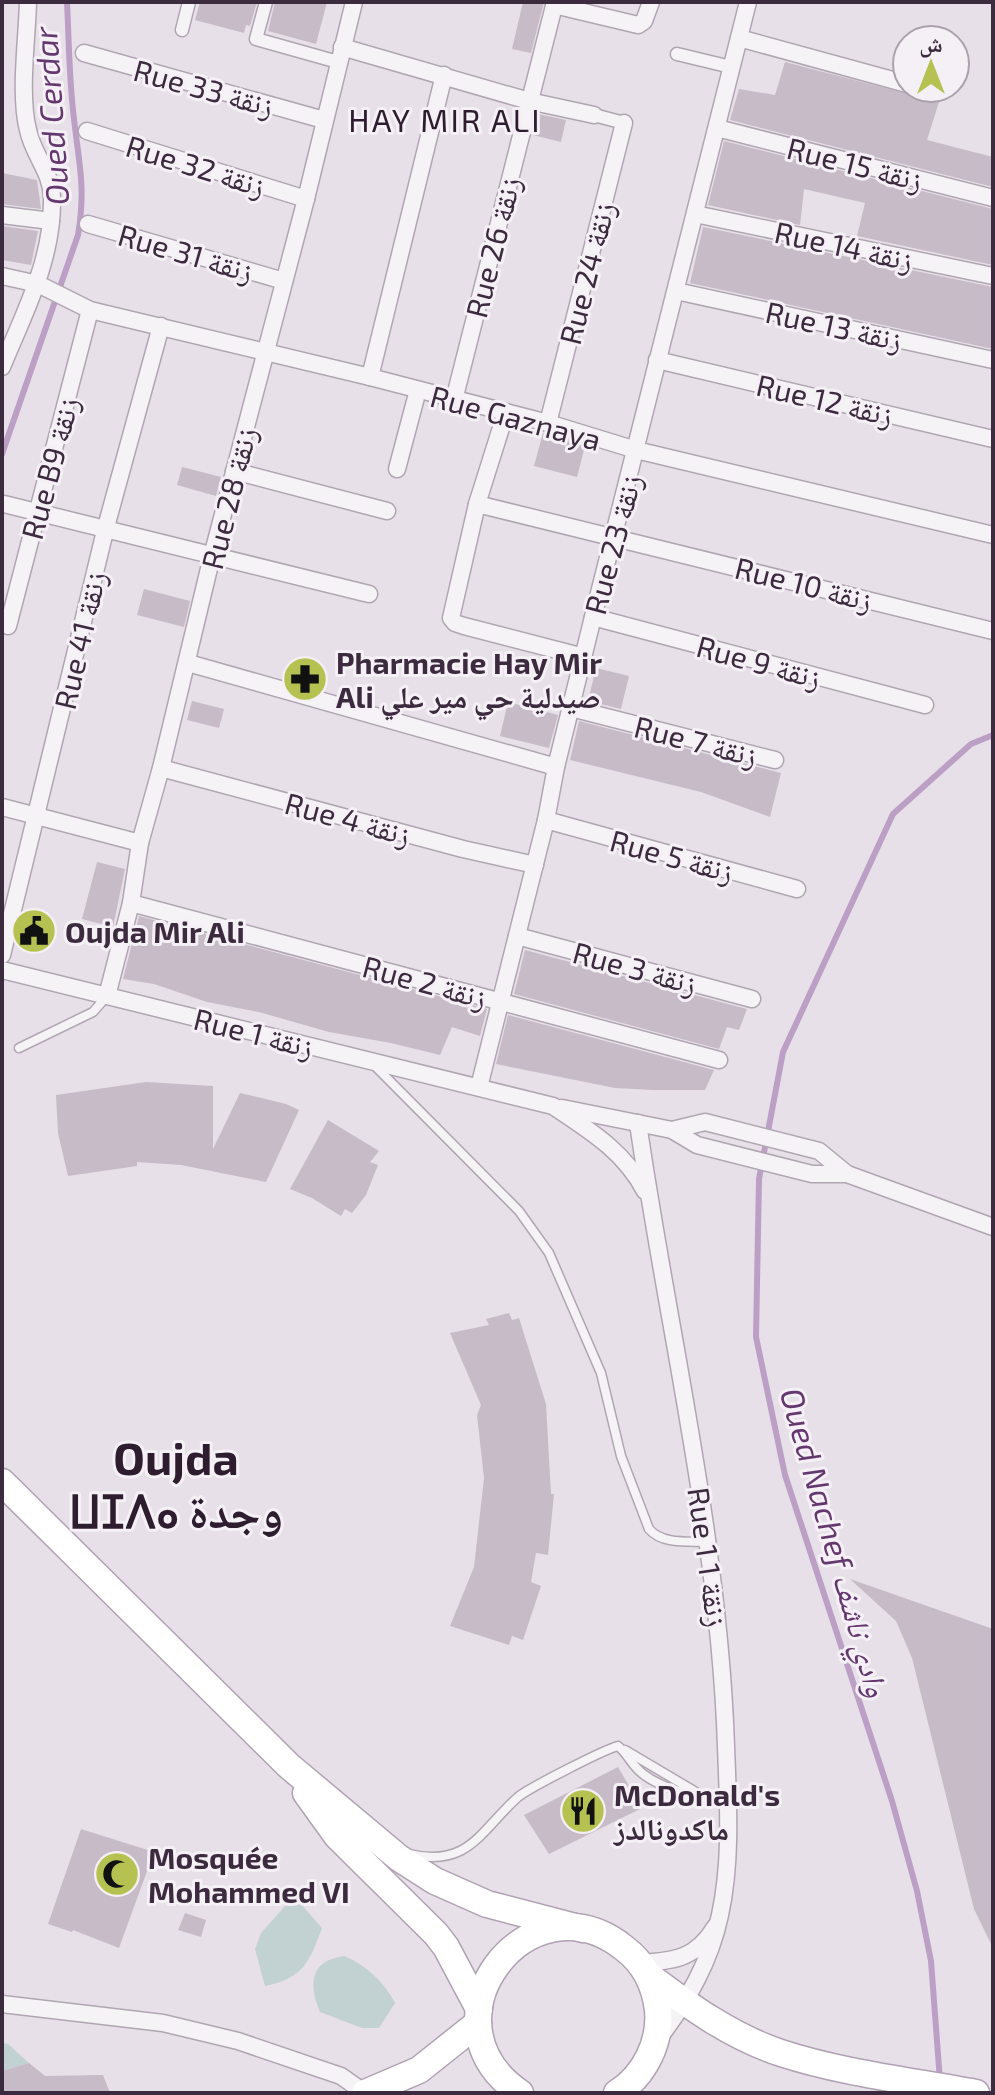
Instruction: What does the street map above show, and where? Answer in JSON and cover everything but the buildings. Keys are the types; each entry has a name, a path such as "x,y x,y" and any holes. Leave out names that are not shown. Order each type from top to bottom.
{"main road":[{"path":"2,1482 289,1766 387,1849 435,1881 487,1904 609,1937 685,2004 726,2028 780,2053 976,2093"},
{"path":"289,1766 337,1836 446,1947 478,2016 485,2052 491,2065 520,2093"},
{"path":"365,2093 419,2070 478,2016 486,1980 514,1946 540,1932 583,1929"},
{"path":"617,2093 641,2070 654,2044 657,2002 644,1969"}],"street":[{"path":"2,367 40,285 51,221 50,178 28,132 25,112 28,2"},
{"path":"182,30 189,2"},
{"path":"266,2 256,39 444,75 529,101 624,123"},
{"name":"Rue 28 زنقة","path":"107,996 131,903 140,843 354,2"},
{"path":"554,3 638,25 644,21 651,2"},
{"name":"Rue 23 زنقة","path":"479,1087 593,617 748,2"},
{"name":"Rue 26 زنقة","path":"454,400 554,3"},
{"path":"739,38 891,80"},
{"name":"Rue 33 زنقة","path":"84,53 324,120"},
{"path":"677,54 731,67"},
{"path":"370,377 444,75"},
{"name":"Rue 24 زنقة","path":"548,423 624,123"},
{"name":"Rue 15 زنقة","path":"717,128 993,198"},
{"name":"Rue 32 زنقة","path":"87,131 306,199"},
{"name":"Rue 14 زنقة","path":"695,214 993,276"},
{"path":"2,215 51,221"},
{"name":"Rue 31 زنقة","path":"88,224 284,281"},
{"name":"Rue Gaznaya","path":"2,276 40,285 90,310 370,377 548,423 636,450 993,535"},
{"name":"Rue 13 زنقة","path":"676,291 993,360"},
{"name":"Rue B9 زنقة","path":"8,626 90,310"},
{"name":"Rue 41 زنقة","path":"2,955 106,527 161,326"},
{"name":"Rue 12 زنقة","path":"657,360 993,439"},
{"path":"397,469 418,390"},
{"path":"506,412 477,504 451,618 455,623 584,657"},
{"path":"234,471 387,511"},
{"path":"4,504 369,594"},
{"name":"Rue 10 زنقة","path":"477,504 993,631"},
{"name":"Rue 9 زنقة","path":"593,617 925,705"},
{"path":"188,663 556,767"},
{"name":"Rue 7 زنقة","path":"571,708 775,760"},
{"name":"Rue 4 زنقة","path":"161,768 463,849 535,865"},
{"path":"2,807 140,843"},
{"name":"Rue 5 زنقة","path":"546,820 797,889"},
{"name":"Rue 2 زنقة","path":"131,903 719,1060"},
{"name":"Rue 3 زنقة","path":"517,936 752,999"},
{"name":"Rue زنقة 1","path":"2,970 506,1094"},
{"name":"Rue 1 زنقة 1","path":"506,1094 553,1106 609,1145 624,1158 637,1176 650,1203"},
{"path":"553,1106 672,1130 697,1145 812,1174 847,1174"},
{"path":"672,1130 705,1122 819,1151 847,1174 993,1227"},
{"name":"Rue 1 زنقة 1","path":"638,1123 708,1542 724,1680 728,1805 726,1880 712,1946 685,2004 654,2044"},
{"path":"644,1969 684,1958 713,1931 721,1915"},
{"path":"2,2004 163,2023 238,2041 341,2076 365,2093"}],"lane":[{"path":"19,1048 93,1012 107,996"},
{"path":"369,1061 519,1211 549,1253 601,1373 621,1456 649,1529 656,1538 665,1540 708,1542"},
{"path":"387,1849 432,1857 468,1849 520,1795 613,1747 622,1749 630,1763 647,1777 673,1791 700,1794 728,1805"}],"shaded area":[{"path":"294,1896 322,1928 303,1967 278,1983 265,1986 255,1949 261,1933"},
{"path":"344,1956 374,1975 395,2003 379,2028 362,2028 320,2012 313,1983 318,1968"},
{"path":"2,2043 8,2044 29,2063 2,2071"}],"waterway":[{"name":"Oued Cerdar","path":"2,454 78,235 82,190 71,90 67,2"},
{"name":"Oued Nachef وادي ناشف","path":"940,2081 931,1961 917,1891 892,1801 785,1475 756,1337 759,1179 783,1052 893,814 971,744 993,735"}],"place":[{"name":"Pharmacie Hay Mir Ali صيدلية حي مير علي","path":"305,679"},
{"name":"Oujda Mir Ali","path":"34,931"},
{"name":"McDonald's ماكدونالدز","path":"583,1811"},
{"name":"Mosquée Mohammed VI","path":"117,1874"}],"district":[{"name":"HAY MIR ALI","path":"445,119"},
{"name":"Oujda ⵡⵊⴷⴰ وجدة","path":"176,1482"}]}
